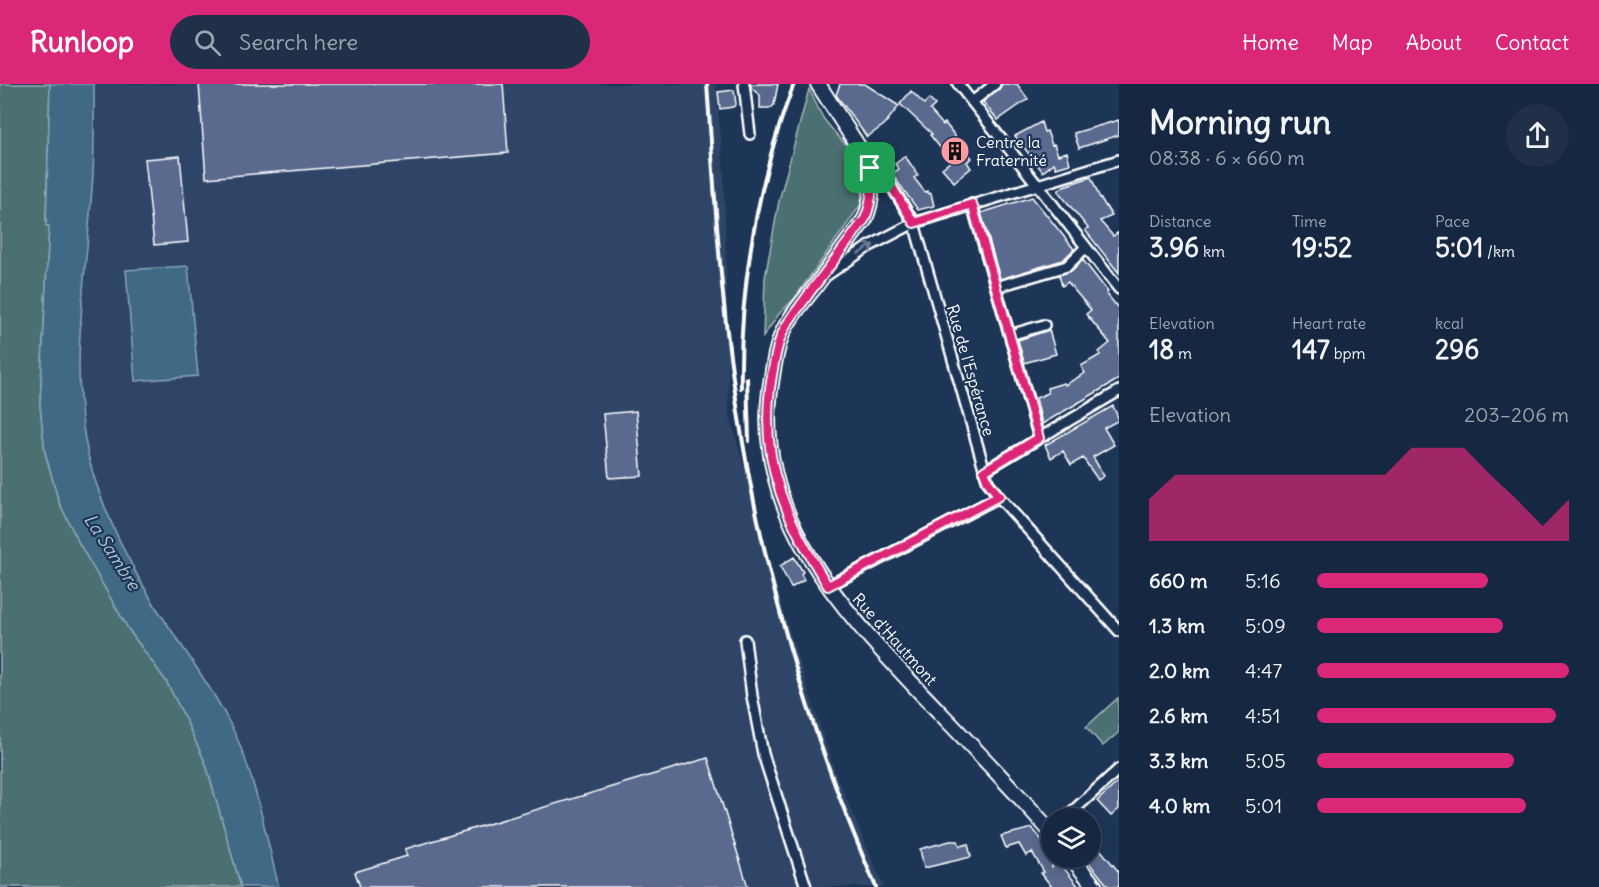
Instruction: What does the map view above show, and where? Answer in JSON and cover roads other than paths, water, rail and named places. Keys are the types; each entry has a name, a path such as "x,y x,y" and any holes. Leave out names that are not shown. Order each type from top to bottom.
{"street":[{"path":"744,84 750,134"},
{"path":"958,84 1119,288"},
{"path":"972,102 994,84"},
{"name":"Rue d'Hautmont","path":"824,88 866,157 872,180 871,205 865,219 782,333 772,379 768,435 774,476 783,505 807,552 828,586 859,627 1041,821"},
{"name":"Rue de l'Espérance","path":"866,157 890,184 914,223 988,482 1119,631"},
{"path":"820,279 868,247 914,223 1119,160"},
{"path":"972,204 1039,438"},
{"path":"996,287 1067,266 1086,247"},
{"path":"1010,335 1044,325"},
{"path":"984,471 1119,392"},
{"path":"828,586 999,496"},
{"path":"745,640 752,696 763,754 806,887"},
{"path":"1076,808 1119,769"},
{"path":"1080,868 1095,887"}],"water":[{"name":"La Sambre","path":"50,84 94,84 93,175 82,297 79,370 85,442 94,477 113,526 136,574 210,689 236,737 252,779 279,887 241,887 206,764 183,714 166,681 129,630 79,543 59,502 45,452 40,405 49,226 46,226"},
{"path":"188,266 198,376 135,381 126,270"}],"railway":[{"path":"707,84 717,231 728,342 755,509 770,573 806,701 850,826 876,887"},
{"path":"741,388 743,312 753,234 770,157 794,84"},
{"path":"747,378 749,441"}],"place":[{"name":"Centre la Fraternité","path":"955,151"}]}
